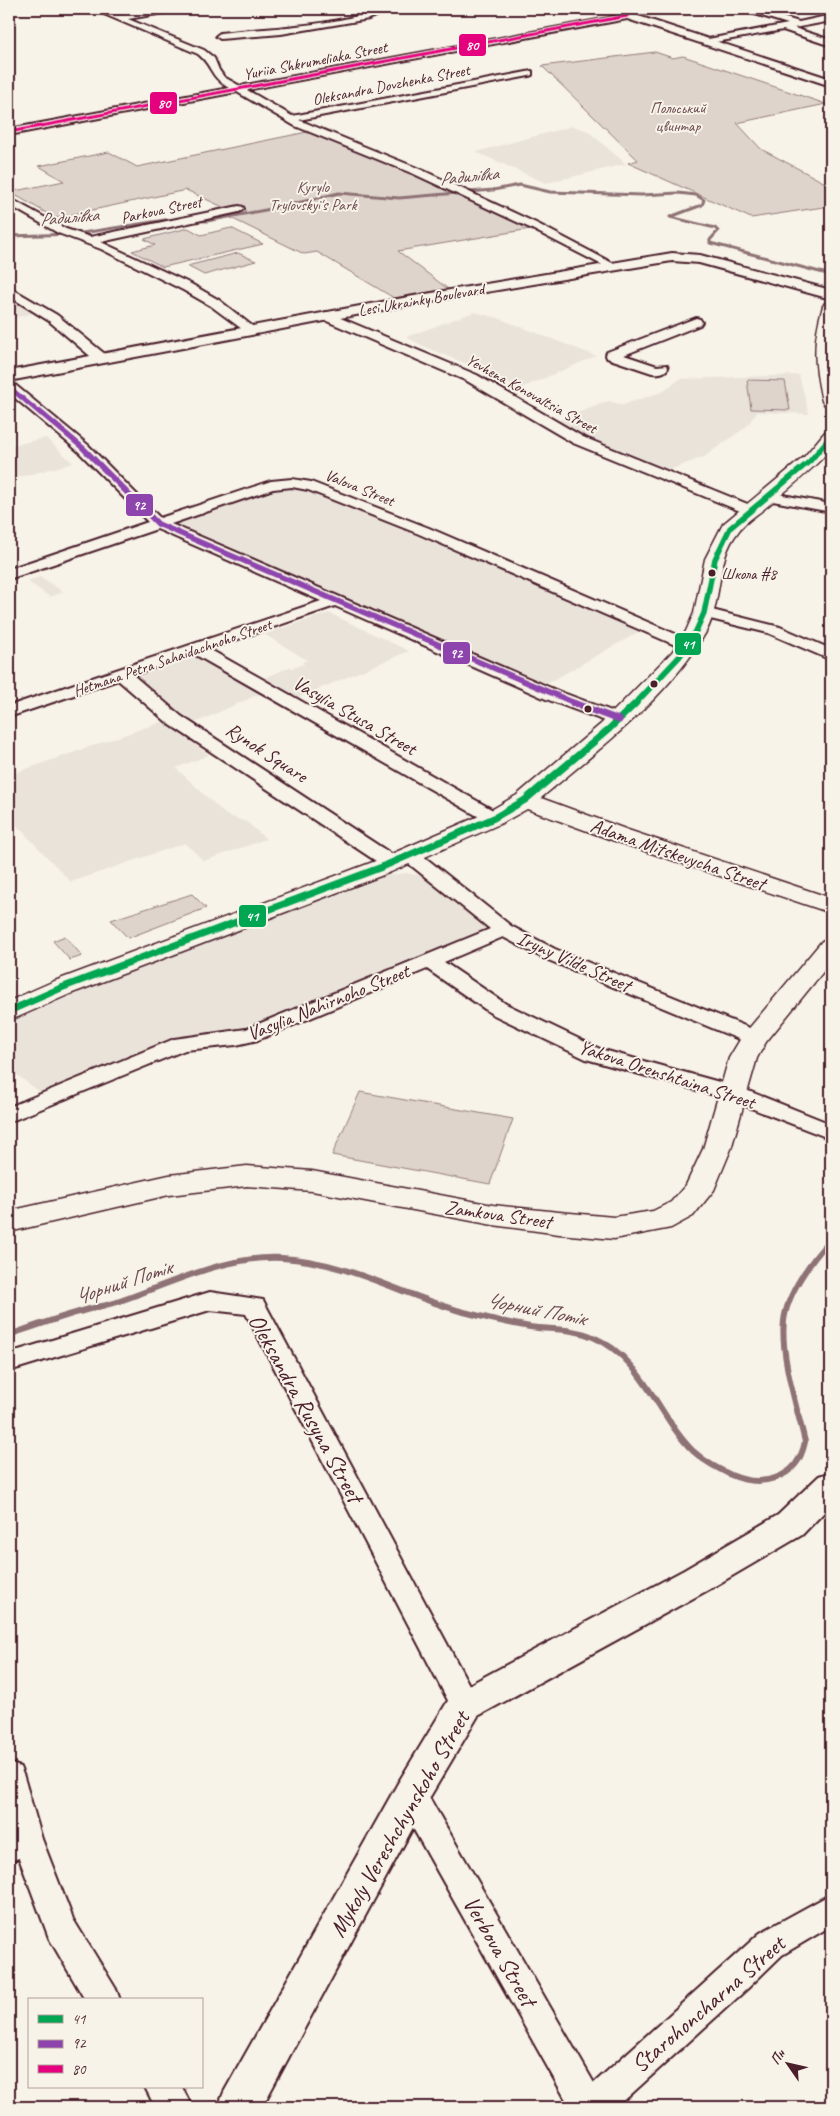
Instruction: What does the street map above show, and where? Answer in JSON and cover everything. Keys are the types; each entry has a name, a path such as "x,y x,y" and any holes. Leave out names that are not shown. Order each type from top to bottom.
{"main road":[{"path":"831,306 827,332 826,361 831,401"},
{"path":"9,1011 61,988 401,859 494,818 525,800 619,720 645,694 688,645 704,614 720,546 730,528 810,461 831,436"},
{"name":"Adama Mitskevycha Street","path":"525,800 620,835 831,906"},
{"name":"Zamkova Street","path":"9,1222 169,1185 247,1176 312,1182 493,1215 559,1223 614,1228 660,1221 682,1209 699,1190 717,1149 744,1058 755,1038 831,946"}],"street":[{"path":"96,9 201,52 211,60 214,70 221,79 290,119 418,172 534,226 612,266"},
{"path":"118,18 168,9"},
{"path":"220,36 263,30 280,31 365,17 389,9"},
{"path":"606,9 831,83"},
{"path":"748,9 800,25"},
{"name":"Yuriia Shkrumeliaka Street","path":"9,132 627,16"},
{"path":"708,42 831,18"},
{"path":"785,28 831,43"},
{"name":"Oleksandra Dovzhenka Street","path":"290,119 529,73"},
{"path":"9,201 71,235 105,247 187,287 215,303 250,329"},
{"name":"Parkova Street","path":"89,241 239,209"},
{"path":"9,214 27,212"},
{"name":"Lesi Ukrainky Boulevard","path":"9,376 250,329 672,257 687,256 831,294"},
{"path":"9,291 53,318 101,358"},
{"name":"Yevhena Konovaltsia Street","path":"326,316 466,375 498,392 542,421 588,444 750,510"},
{"path":"662,368 657,370 612,355 696,322"},
{"path":"9,387 83,448 157,523 552,695 619,720"},
{"name":"Valova Street","path":"9,574 271,485 292,483 311,486 424,531 688,645"},
{"path":"767,496 831,508"},
{"name":"Hetmana Petra Sahaidachnoho Street","path":"9,712 335,601"},
{"path":"704,614 774,630 831,655"},
{"name":"Vasylia Stusa Street","path":"196,648 345,735 494,818"},
{"name":"Rynok Square","path":"121,674 175,720 401,859"},
{"name":"Iryny Vilde Street","path":"401,859 504,930 561,958 755,1038"},
{"name":"Vasylia Nahirnoho Street","path":"9,1115 181,1044 251,1035 504,930"},
{"name":"Yakova Orenshtaina Street","path":"429,961 499,1008 593,1054 733,1093 831,1132"},
{"name":"Oleksandra Rusyna Street","path":"9,1362 210,1302 254,1306 465,1705"},
{"name":"Mykoly Vereshchynskoho Street","path":"239,2107 412,1795 465,1705 696,1580 790,1525 831,1485"},
{"path":"9,1777 18,1843 60,1927 103,1998"},
{"name":"Verbova Street","path":"412,1795 590,2107"},
{"name":"Starohoncharna Street","path":"590,2107 737,1977 771,1944 831,1909"},
{"path":"163,2088 175,2107"}],"shaded area":[{"path":"573,126 588,131 626,164 546,183 476,152"},
{"path":"9,297 34,313 9,319"},
{"path":"474,312 498,318 596,356 519,389 487,372 432,350 406,337"},
{"path":"799,375 809,414 757,412 746,427 704,457 669,470 651,465 554,422 609,401 623,405 664,391 680,379"},
{"path":"46,438 73,463 9,480 9,446"},
{"path":"273,488 306,489 642,630 541,687 166,524"},
{"path":"41,577 63,592 50,597 27,581"},
{"path":"329,613 409,651 295,699 262,679 290,667 304,664 302,662 307,660 264,634"},
{"path":"205,650 270,689 195,723 131,675"},
{"path":"167,720 209,755 176,768 226,815 247,822 266,839 204,861 185,843 71,882 9,817 9,775"},
{"path":"405,873 425,876 496,932 244,1036 207,1033 170,1039 44,1095 9,1069 9,1020 52,1000 275,915 379,877"}],"green space":[{"name":"Польський цвинтар","path":"655,52 673,58 683,56 826,104 737,123 761,149 831,186 831,202 826,203 830,206 751,218 628,163 638,160 542,66"},
{"name":"Kyrylo Trylovskyi's Park","path":"307,132 421,176 472,199 530,229 398,251 448,289 394,298 317,252 304,254 227,216 236,213 186,190 55,218 10,192 64,181 39,166 109,152 137,167"},
{"path":"188,228 201,235 231,228 263,244 163,267 132,251 155,245 144,239"},
{"path":"238,253 256,261 204,275 187,266"},
{"path":"747,380 785,381 790,410 751,409"},
{"path":"192,894 206,908 128,938 111,920"},
{"path":"65,936 82,956 70,960 53,941"},
{"path":"360,1092 513,1119 490,1184 332,1155"}],"waterway":[{"name":"Радилівка","path":"9,236 76,234 165,220 207,221 276,208 339,193 399,198 493,190 520,185 550,192 642,195 678,193 696,195 704,200 702,205 670,217 715,228 718,231 710,240 710,243 831,275"},
{"name":"Чорний Потік","path":"9,1335 117,1302 198,1272 240,1261 282,1258 329,1265 472,1314 530,1327 578,1332 593,1337 610,1346 625,1359 648,1388 680,1437 693,1451 707,1462 731,1475 753,1481 764,1480 775,1478 791,1469 798,1460 805,1442 784,1350 784,1321 786,1310 795,1288 816,1256 831,1239"}],"transit line":[{"name":"80","path":"9,132 627,16"},
{"name":"92","path":"9,387 83,448 158,524 552,695 619,720"},
{"name":"41","path":"9,1011 61,988 382,867 494,818 525,800 609,729 680,656 696,631 704,613 715,559 730,528 810,461 831,436"}],"place":[{"name":"Школа #8","path":"712,573"}]}
